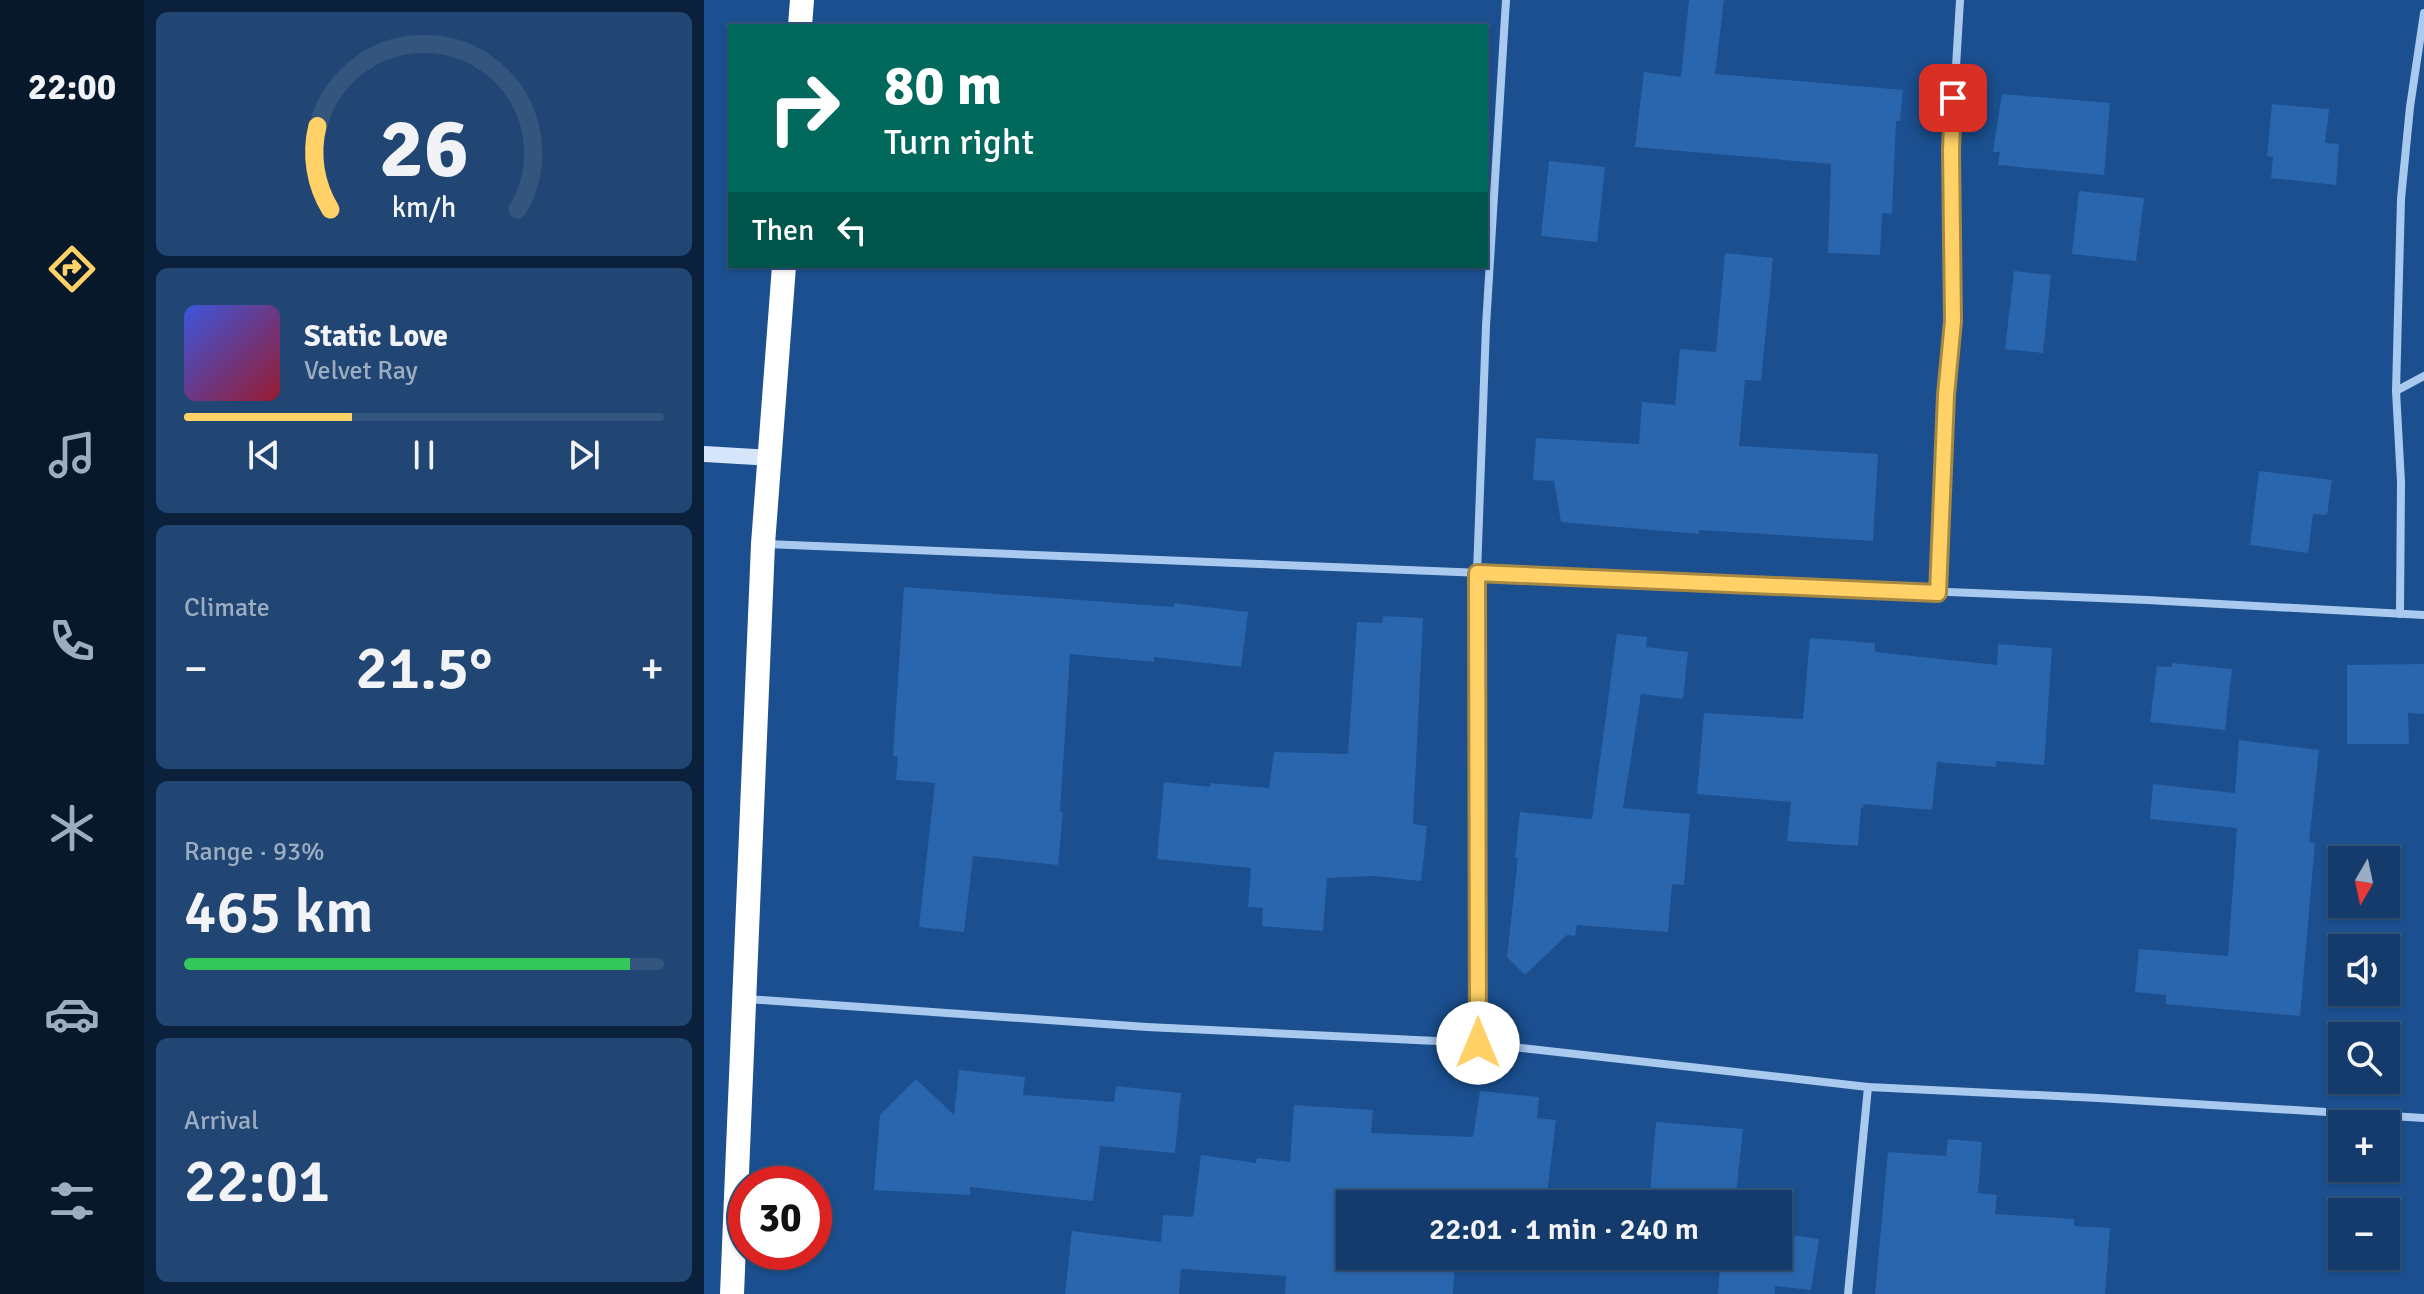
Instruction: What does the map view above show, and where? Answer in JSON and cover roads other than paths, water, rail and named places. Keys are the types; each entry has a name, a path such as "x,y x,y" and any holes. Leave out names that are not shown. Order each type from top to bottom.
{"highway":[{"path":"800,24 802,0"},
{"path":"732,1294 763,544 772,458 784,268"}],"street":[{"path":"1478,1043 1477,573 1486,326 1506,0"},
{"path":"1938,593 1946,395 1953,321 1951,150 1960,0"},
{"path":"2400,614 2401,482 2396,391 2401,199 2424,13"},
{"path":"2396,391 2424,376"},
{"path":"704,454 772,458"},
{"path":"763,544 2147,600 2424,615"},
{"path":"743,999 1147,1027 1478,1043 1868,1087 2424,1118"},
{"path":"1848,1294 1868,1087"}]}
